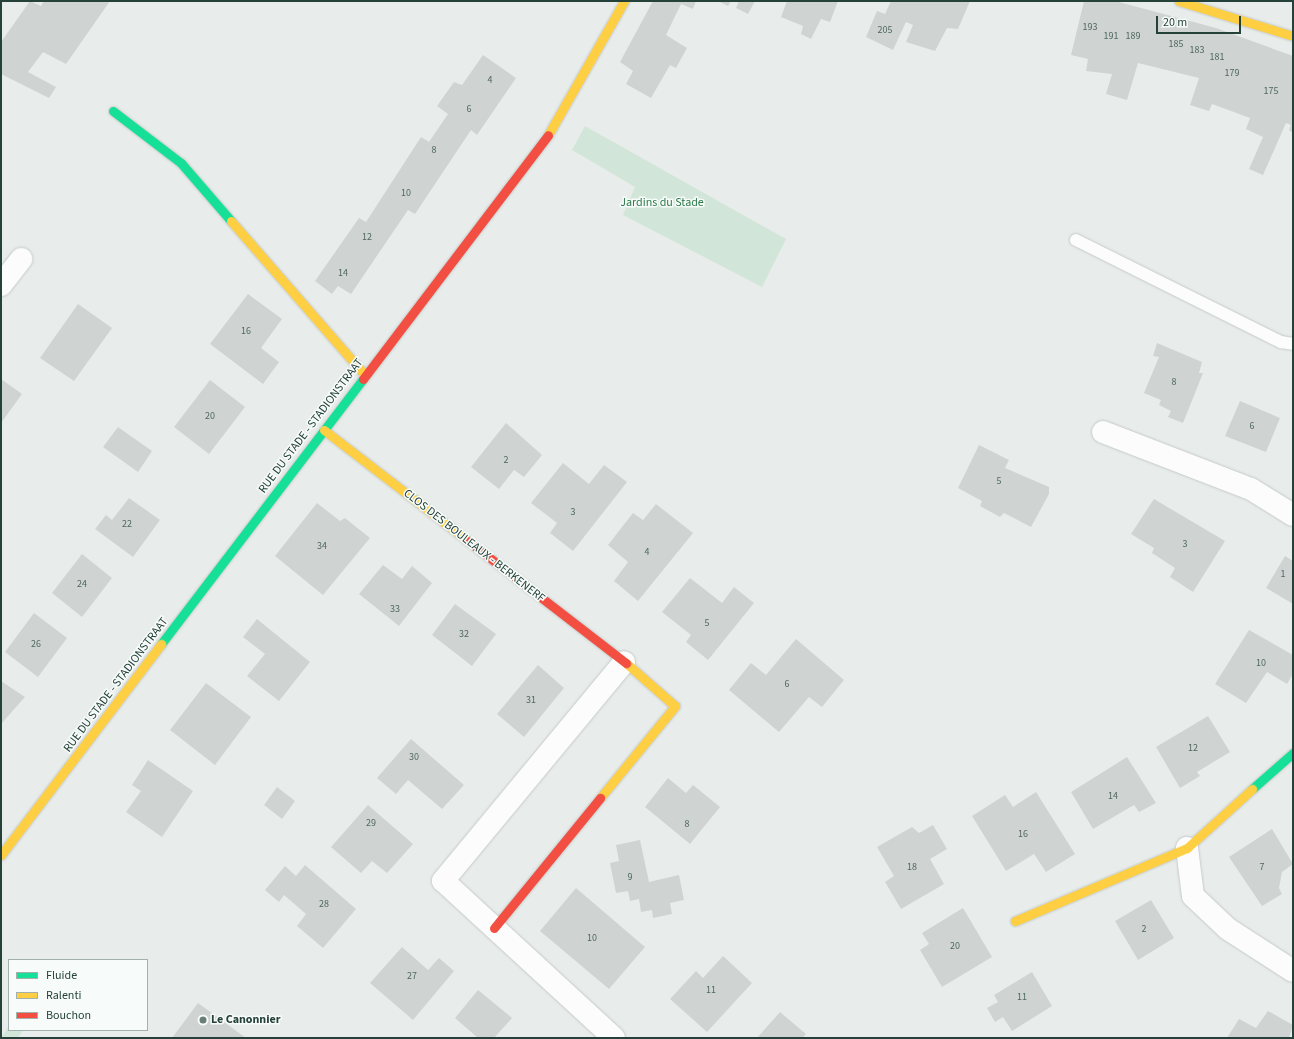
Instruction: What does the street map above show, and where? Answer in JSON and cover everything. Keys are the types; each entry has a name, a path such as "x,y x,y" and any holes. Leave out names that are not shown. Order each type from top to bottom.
{"street":[{"name":"RUE DU STADE - STADIONSTRAAT","path":"1,855 551,132 624,1"},
{"path":"1179,1 1293,36"},
{"path":"113,111 181,163 365,375"},
{"path":"1,285 21,259"},
{"name":"CLOS DES BOULEAUX - BERKENERF","path":"324,430 624,662 675,706 494,928"},
{"path":"1103,432 1252,489 1293,514"},
{"path":"614,1038 443,881 624,662"},
{"path":"1015,921 1187,848 1293,753"},
{"path":"1187,848 1193,896 1228,929 1293,971"}],"lane":[{"path":"1076,240 1281,342 1293,344"}],"green space":[{"name":"Jardins du Stade","path":"585,126 786,239 762,287 623,215 635,187 572,150"},
{"path":"8,1028 8,1031 22,1031 18,1038 1,1038"}],"building":[{"path":"30,1 41,6 44,1 110,1 66,64 43,52 28,72 56,87 49,98 1,74 1,42"},
{"path":"653,1 696,1 693,9 681,4 666,35 687,48 676,68 670,65 651,98 626,84 633,71 620,62"},
{"path":"718,1 731,1 728,6"},
{"path":"739,1 755,1 748,14 736,8"},
{"path":"787,1 838,1 830,22 821,19 811,39 801,34 803,26 781,17"},
{"path":"891,1 970,1 958,29 947,28 935,51 906,42 913,25 906,22 893,50 866,37 877,11 885,14"},
{"path":"1084,1 1115,1 1216,28 1293,56 1293,133 1289,130 1291,125 1286,123 1263,175 1249,169 1263,137 1246,129 1250,118 1212,104 1209,111 1190,105 1199,78 1138,63 1127,100 1106,94 1112,74 1086,71 1088,59 1071,55"},
{"path":"483,55 516,78 477,135 471,130 415,214 408,210 351,294 338,286 332,294 315,281 359,218 366,222 421,137 429,142 448,114 437,106 454,82 462,85"},
{"path":"248,294 282,319 261,348 279,362 263,384 210,344"},
{"path":"78,304 112,328 74,381 40,358"},
{"path":"1157,343 1202,362 1199,373 1203,373 1183,423 1168,417 1171,411 1159,405 1161,400 1144,393 1159,357 1153,356"},
{"path":"1,379 22,394 1,423"},
{"path":"210,380 245,407 209,454 174,427"},
{"path":"1240,401 1280,418 1266,452 1225,436"},
{"path":"506,423 542,455 524,477 514,470 499,489 471,467"},
{"path":"118,427 152,451 138,472 103,447"},
{"path":"979,445 1009,460 1005,468 1049,487 1049,494 1031,527 1004,513 1000,517 980,506 982,501 958,488"},
{"path":"563,463 589,484 604,465 627,482 573,551 550,533 557,523 531,503"},
{"path":"129,498 160,520 133,557 95,529 106,515 112,520"},
{"path":"1154,499 1225,541 1193,592 1170,577 1175,568 1152,553 1154,548 1131,534"},
{"path":"317,503 340,521 345,518 370,538 323,595 275,556"},
{"path":"656,504 693,533 638,601 614,581 628,562 608,545 633,513 643,520"},
{"path":"82,554 112,578 82,617 52,593"},
{"path":"1285,556 1293,561 1293,604 1266,588"},
{"path":"383,565 402,579 412,566 432,583 399,626 359,594"},
{"path":"690,578 722,603 734,587 754,603 708,660 686,642 691,635 662,612"},
{"path":"455,604 496,634 472,666 432,635"},
{"path":"34,613 67,638 38,677 5,652"},
{"path":"257,619 310,662 279,701 247,676 265,654 243,637"},
{"path":"1249,630 1293,655 1293,674 1287,684 1267,672 1246,703 1215,684"},
{"path":"796,639 844,680 822,707 809,697 779,732 729,690 751,663 766,675"},
{"path":"538,665 564,688 524,737 497,714"},
{"path":"1,681 25,697 1,724"},
{"path":"206,683 251,717 215,765 170,730"},
{"path":"1208,716 1230,752 1197,772 1200,776 1180,788 1156,747"},
{"path":"411,739 464,785 442,809 408,780 396,794 377,778"},
{"path":"1127,757 1156,803 1139,812 1134,805 1093,829 1071,792"},
{"path":"148,760 193,791 162,837 126,812 141,791 132,785"},
{"path":"668,778 686,793 693,785 720,807 690,844 645,807"},
{"path":"277,787 295,801 282,819 264,805"},
{"path":"1036,792 1075,854 1046,872 1034,854 1006,871 972,816 1005,795 1013,807"},
{"path":"368,805 413,844 387,873 372,861 361,873 331,847"},
{"path":"933,825 947,849 930,859 944,884 901,909 885,882 894,876 877,847 912,827 919,833"},
{"path":"1272,829 1293,864 1282,872 1279,888 1282,894 1262,906 1229,857"},
{"path":"640,840 649,882 679,875 684,900 670,903 672,914 653,918 652,910 641,912 639,899 630,901 628,891 616,893 610,863 619,861 616,845"},
{"path":"305,865 356,909 323,948 297,926 306,914 284,895 279,902 265,890 285,866 296,876"},
{"path":"576,888 645,947 609,989 540,931"},
{"path":"1151,900 1174,938 1138,960 1115,921"},
{"path":"963,908 992,957 942,987 920,950 929,944 922,933"},
{"path":"402,947 428,970 439,958 454,971 413,1020 370,983"},
{"path":"723,956 752,983 707,1032 670,999 696,971 703,978"},
{"path":"1032,972 1052,1006 1012,1031 1003,1017 995,1022 987,1008 998,1002 994,995"},
{"path":"478,990 512,1018 494,1038 478,1038 455,1018"},
{"name":"Le Canonnier","path":"198,1003 246,1038 172,1038"},
{"path":"1268,1011 1293,1025 1289,1038 1227,1038 1239,1019 1256,1028"},
{"path":"780,1012 806,1034 802,1038 757,1038"}],"traffic: fast":[{"path":"113,111 181,163 231,221"},
{"path":"161,644 363,379"},
{"path":"1252,789 1293,753"}],"traffic: slow":[{"path":"548,135 624,1"},
{"path":"1179,1 1293,36"},
{"path":"231,221 365,375"},
{"path":"324,430 468,541"},
{"path":"1,855 161,644"},
{"path":"600,798 675,706 626,663"},
{"path":"1015,921 1187,848 1252,789"}],"traffic: jam":[{"path":"363,379 548,135"},
{"path":"468,541 626,663"},
{"path":"494,928 600,798"}],"place":[{"name":"Le Canonnier","path":"203,1020"}]}
